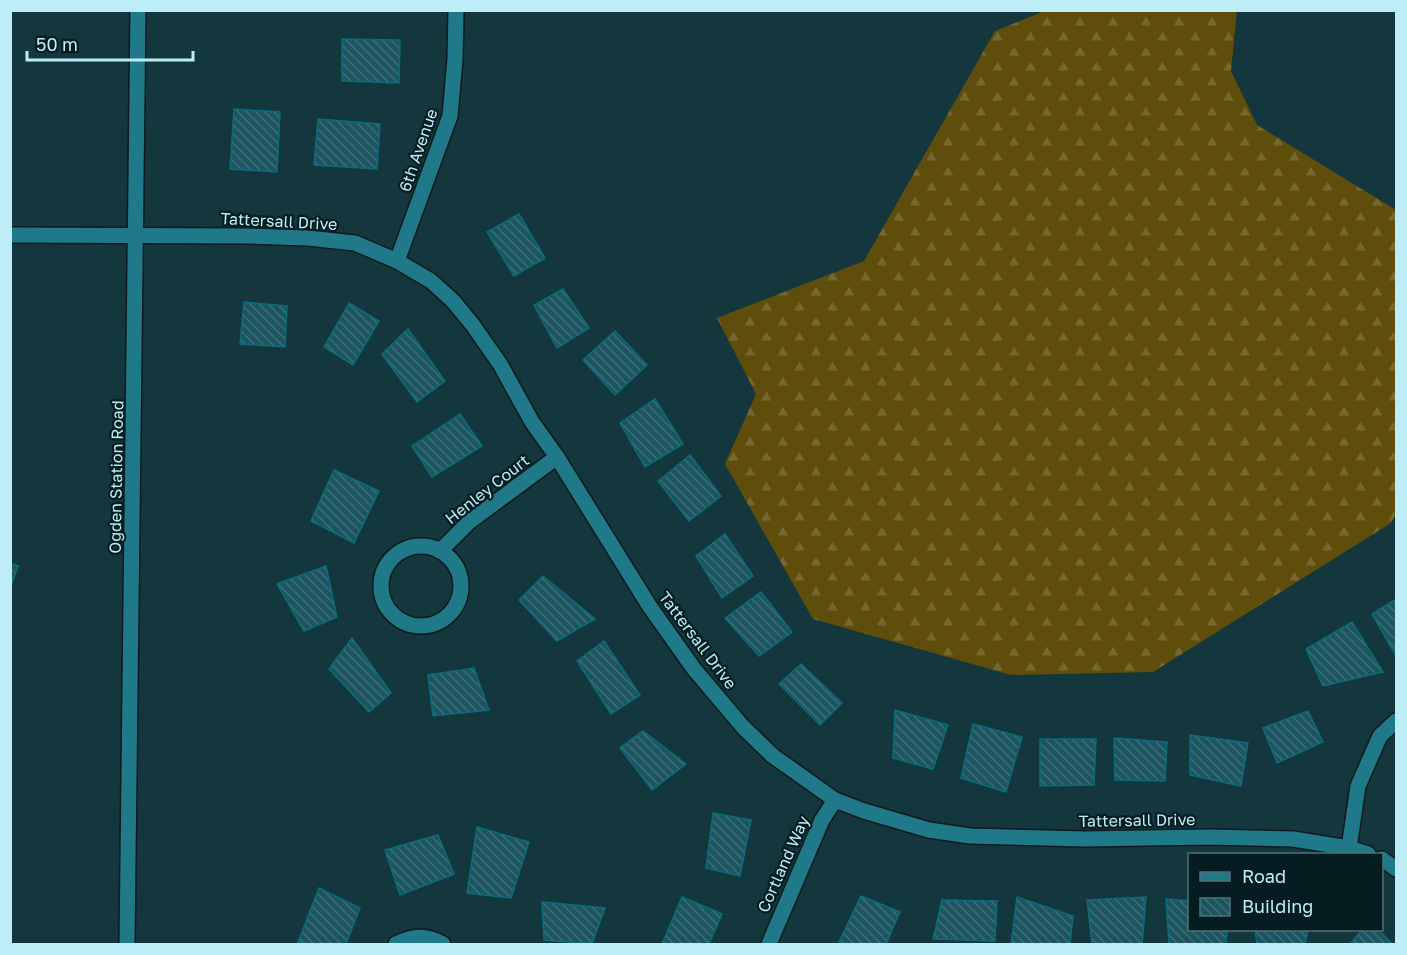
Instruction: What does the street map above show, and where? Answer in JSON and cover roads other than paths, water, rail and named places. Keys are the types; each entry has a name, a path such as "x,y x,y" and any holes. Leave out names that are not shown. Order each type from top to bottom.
{"street":[{"name":"Ogden Station Road","path":"127,945 138,10"},
{"name":"6th Avenue","path":"397,261 450,116 456,10"},
{"name":"Tattersall Drive","path":"10,235 246,236 308,238 355,243 397,261 431,281 453,301 500,364 532,422 557,457 650,607 694,669 743,727 772,756 835,800 929,830 970,836 1084,839 1210,837 1293,839 1349,848 1363,853"},
{"name":"Henley Court","path":"440,550 469,522 557,457"},
{"path":"416,546 431,546 440,550 454,562 460,574 462,589 459,602 451,614 440,622 427,626 413,626 400,620 389,611 383,599 381,585 387,565 402,550 416,546"},
{"path":"1349,848 1358,786 1380,736 1396,721"},
{"name":"Cortland Way","path":"770,945 822,820 835,800"},
{"path":"1383,860 1396,869"},
{"path":"396,945 406,939 420,936 433,938 444,945"}]}
